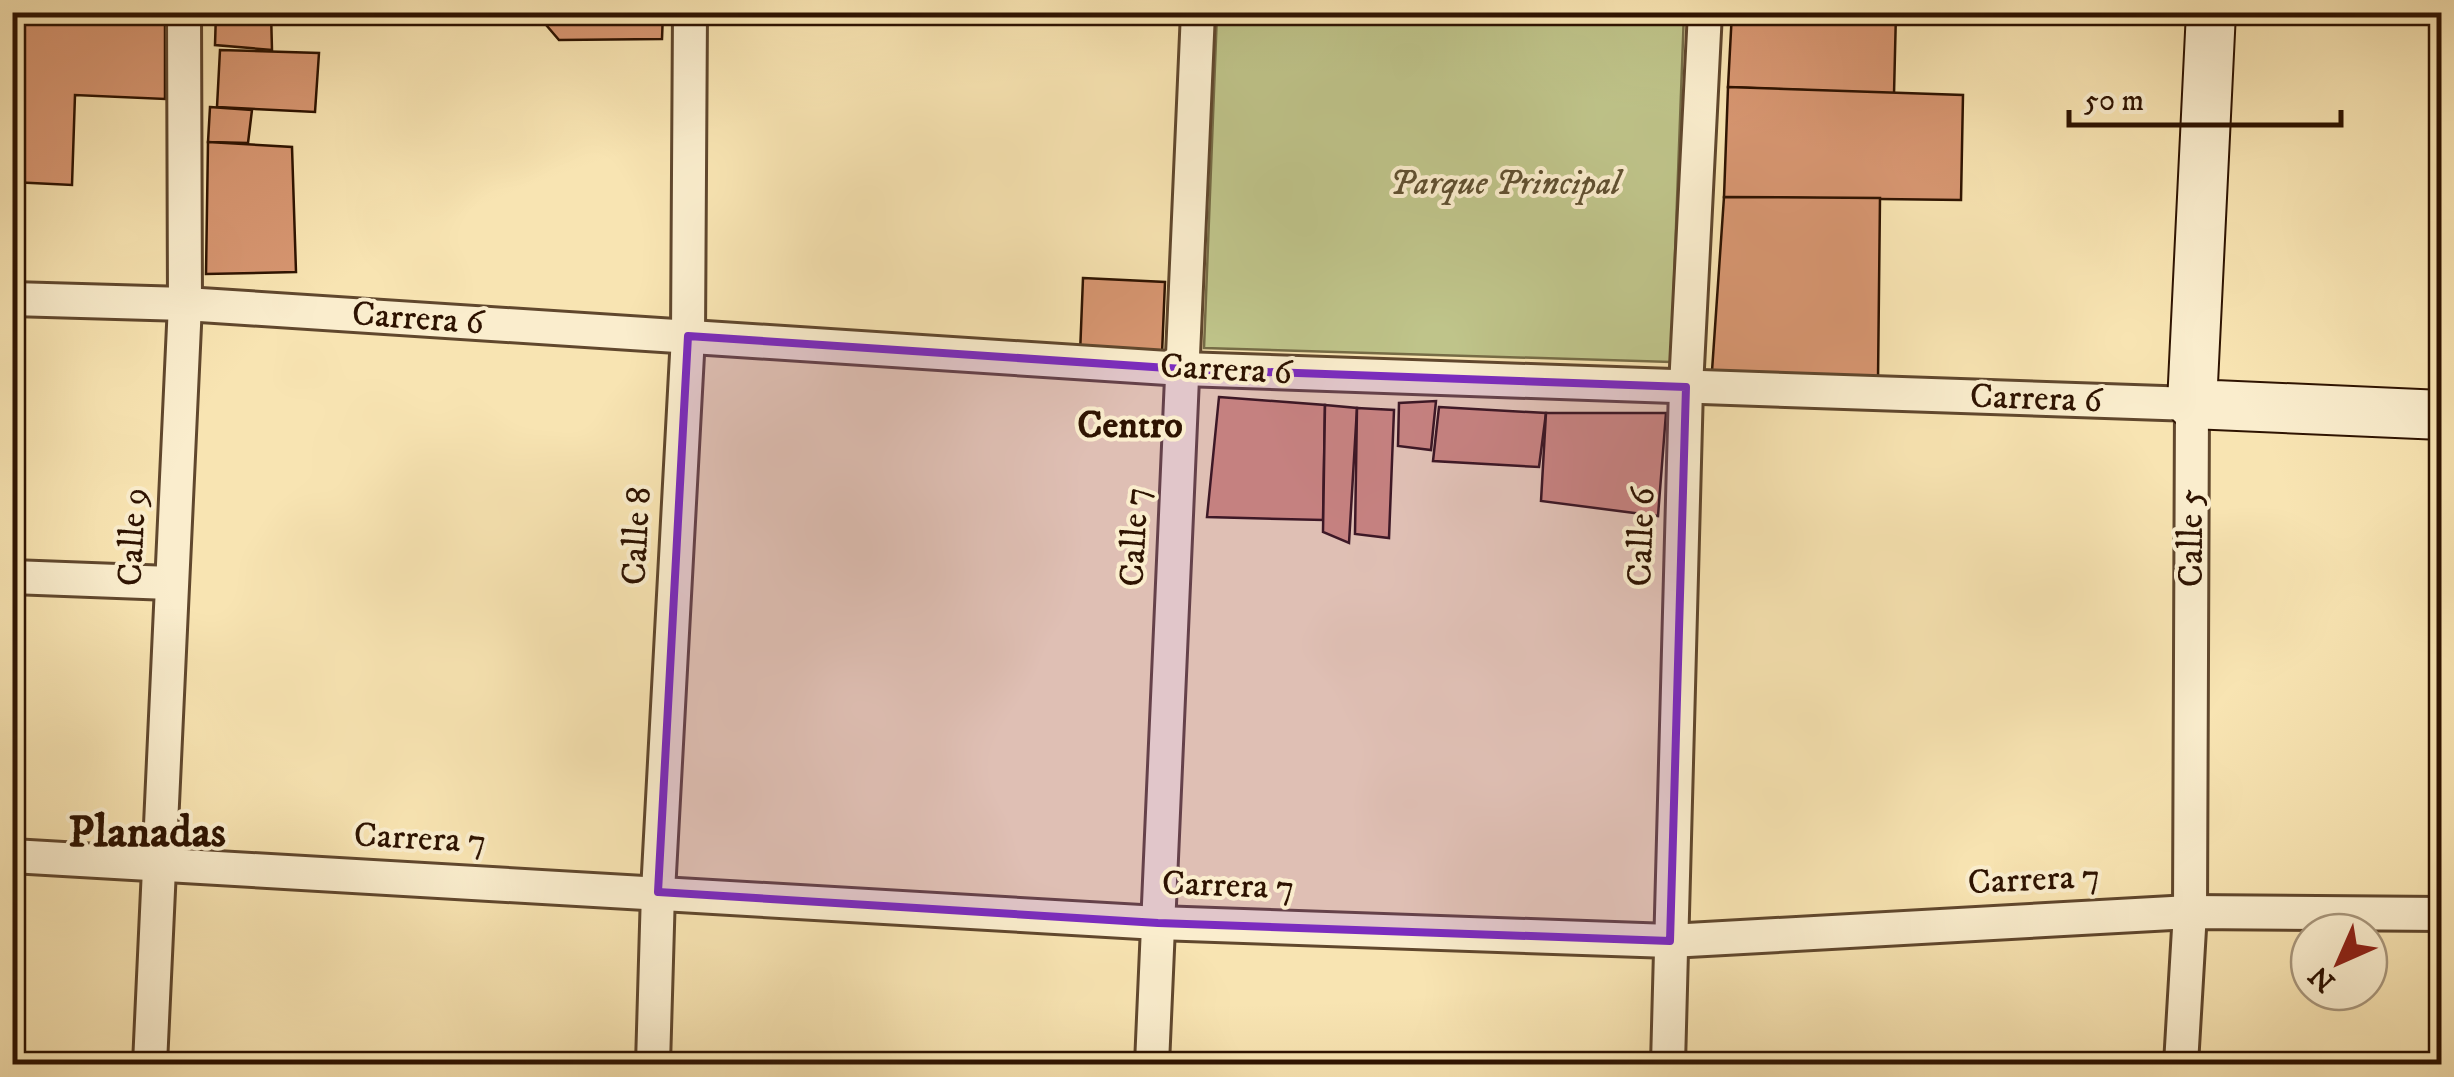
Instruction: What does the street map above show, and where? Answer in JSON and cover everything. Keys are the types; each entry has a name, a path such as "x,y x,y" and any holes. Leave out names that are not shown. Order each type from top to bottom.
{"street":[{"name":"Calle 9","path":"150,1064 186,304 184,12"},
{"name":"Calle 8","path":"653,1064 658,892 688,336 690,12"},
{"name":"Calle 7","path":"1152,1064 1198,12"},
{"name":"Calle 6","path":"1668,1064 1686,387 1704,12"},
{"name":"Calle 5","path":"2181,1064 2190,912 2192,404 2211,12"},
{"name":"Carrera 6","path":"12,300 186,304 1183,369 2442,415"},
{"path":"12,576 170,584"},
{"name":"Carrera 7","path":"12,856 1158,924 1670,940 2190,912 2442,914"}],"highlighted area":[{"path":"688,336 1183,369 1686,387 1670,941 1158,923 658,892"}],"green space":[{"name":"Parque Principal","path":"1217,13 1684,13 1671,362 1204,348"}],"building":[{"path":"12,12 165,17 165,99 75,95 72,185 12,182"},
{"path":"216,12 271,12 272,50 215,45"},
{"path":"535,12 663,12 662,39 559,40"},
{"path":"1732,12 1896,12 1894,94 1728,87"},
{"path":"220,50 319,53 315,112 217,107"},
{"path":"1728,87 1963,95 1961,200 1724,197"},
{"path":"210,107 252,110 248,143 208,142"},
{"path":"208,142 292,147 296,272 206,274"},
{"path":"1724,197 1880,198 1878,380 1712,371"},
{"path":"1083,278 1165,282 1162,354 1080,354"},
{"path":"1219,397 1325,405 1323,520 1207,517"},
{"path":"1436,401 1431,450 1398,446 1399,403"},
{"path":"1325,405 1357,408 1349,543 1323,532"},
{"path":"1439,407 1546,413 1539,467 1433,461"},
{"path":"1357,408 1394,410 1389,538 1355,534"},
{"path":"1546,413 1666,413 1658,516 1541,501"}],"district":[{"name":"Centro","path":"1130,426"},
{"name":"Planadas","path":"147,833"}]}
